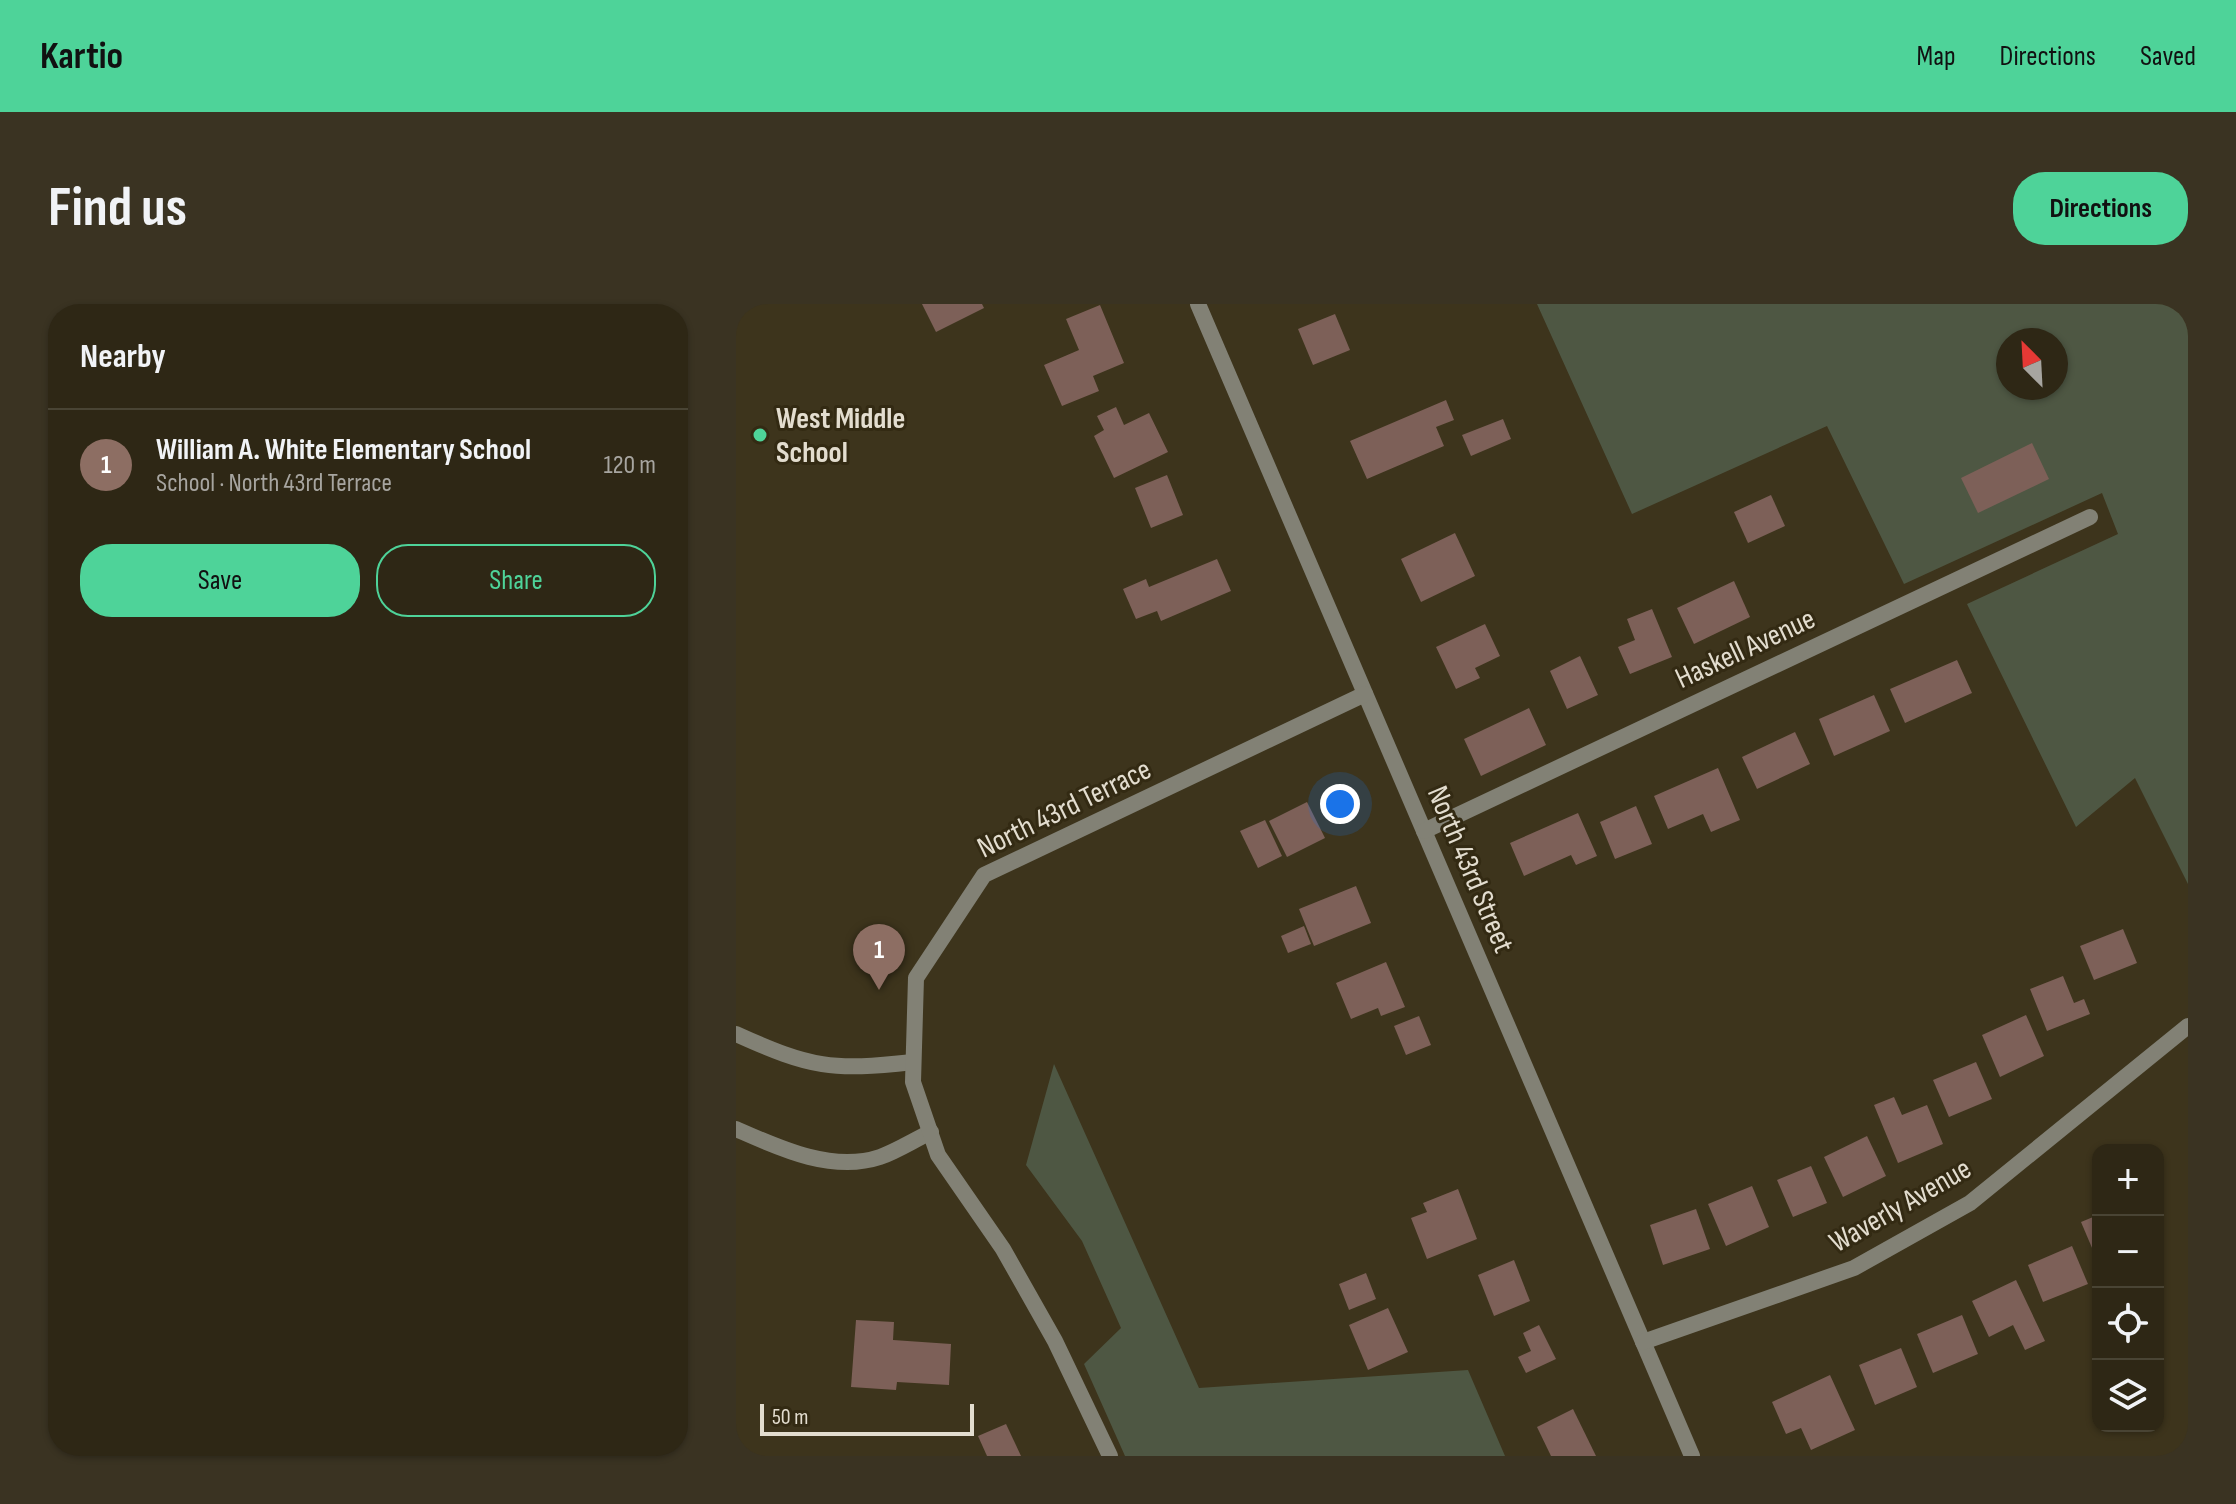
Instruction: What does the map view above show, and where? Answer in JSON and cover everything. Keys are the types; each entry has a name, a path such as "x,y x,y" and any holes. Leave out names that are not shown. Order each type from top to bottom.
{"street":[{"name":"North 43rd Street","path":"1198,304 1692,1456"},
{"name":"Haskell Avenue","path":"1424,831 2090,517"},
{"name":"North 43rd Terrace","path":"1110,1456 1055,1341 1003,1249 938,1155 913,1082 916,978 984,875 1365,694"},
{"name":"Waverly Avenue","path":"1643,1342 1854,1268 1970,1203 2188,1026"},
{"path":"736,1034 815,1066 852,1069 913,1062"},
{"path":"736,1129 790,1152 855,1160 881,1156 931,1132"}],"green space":[{"path":"1537,304 2188,304 2188,884 2135,778 2076,827 1967,604 2118,534 2102,493 1904,584 1827,426 1632,514"},
{"path":"1054,1064 1199,1388 1468,1370 1505,1456 1125,1456 1084,1364 1121,1328 1082,1241 1026,1165"}],"building":[{"path":"922,304 982,304 984,308 936,332"},
{"path":"1100,305 1124,363 1093,376 1099,391 1062,406 1044,365 1079,350 1066,319"},
{"path":"1335,314 1350,350 1313,365 1298,329"},
{"path":"1446,400 1454,420 1436,427 1444,446 1367,479 1350,441"},
{"path":"1116,407 1124,425 1149,413 1168,452 1114,478 1094,436 1104,430 1097,416"},
{"path":"1503,419 1511,439 1471,456 1462,435"},
{"path":"2032,443 2049,479 1978,513 1961,478"},
{"path":"1167,475 1183,515 1151,528 1135,488"},
{"path":"1771,495 1785,526 1748,543 1734,512"},
{"path":"1455,533 1475,576 1421,602 1401,559"},
{"path":"1217,559 1231,591 1161,621 1157,611 1136,619 1123,589 1146,579 1149,587"},
{"path":"1734,581 1750,617 1694,644 1677,608"},
{"path":"1652,609 1672,657 1630,674 1618,647 1635,640 1627,619"},
{"path":"1485,624 1500,656 1475,668 1480,678 1456,689 1436,647"},
{"path":"1580,656 1598,695 1567,709 1550,671"},
{"path":"1957,660 1972,693 1905,723 1890,689"},
{"path":"1874,695 1890,731 1834,756 1819,719"},
{"path":"1529,708 1546,745 1481,776 1464,739"},
{"path":"1795,732 1810,764 1757,789 1742,757"},
{"path":"1718,768 1740,820 1711,832 1703,814 1668,829 1654,796"},
{"path":"1307,802 1325,838 1287,857 1269,821"},
{"path":"1636,806 1652,844 1615,859 1600,822"},
{"path":"1578,813 1597,856 1576,865 1571,855 1524,876 1510,843"},
{"path":"1265,820 1282,856 1258,868 1240,831"},
{"path":"1356,886 1371,923 1314,946 1299,909"},
{"path":"1304,926 1311,944 1288,953 1281,936"},
{"path":"2123,929 2137,963 2094,980 2080,946"},
{"path":"1386,962 1405,1007 1381,1016 1378,1008 1351,1019 1336,983"},
{"path":"2063,976 2074,1003 2084,999 2090,1014 2047,1031 2030,989"},
{"path":"2026,1015 2044,1056 2000,1077 1982,1035"},
{"path":"1419,1016 1431,1045 1406,1055 1394,1026"},
{"path":"1976,1062 1992,1099 1949,1117 1933,1080"},
{"path":"1894,1097 1902,1115 1927,1105 1943,1144 1898,1163 1874,1105"},
{"path":"1867,1136 1886,1176 1843,1197 1824,1157"},
{"path":"1811,1166 1827,1203 1793,1217 1777,1180"},
{"path":"1752,1186 1769,1227 1726,1246 1708,1204"},
{"path":"1458,1189 1477,1239 1427,1259 1411,1218 1427,1212 1423,1203"},
{"path":"1696,1209 1710,1249 1663,1265 1650,1225"},
{"path":"2092,1217 2092,1248 2081,1222"},
{"path":"2072,1246 2088,1284 2043,1302 2028,1265"},
{"path":"1514,1260 1530,1301 1494,1316 1478,1275"},
{"path":"1366,1273 1376,1299 1349,1310 1339,1284"},
{"path":"2016,1280 2045,1341 2025,1350 2013,1325 1989,1337 1972,1301"},
{"path":"1388,1308 1408,1352 1368,1370 1349,1325"},
{"path":"1962,1315 1978,1354 1933,1373 1917,1334"},
{"path":"856,1320 894,1322 893,1340 951,1344 949,1385 897,1382 896,1390 851,1387"},
{"path":"1539,1325 1556,1359 1526,1373 1518,1357 1531,1351 1523,1333"},
{"path":"1901,1348 1917,1387 1875,1405 1859,1365"},
{"path":"1830,1375 1855,1430 1811,1450 1801,1428 1786,1434 1772,1402"},
{"path":"1573,1409 1596,1456 1551,1456 1537,1427"},
{"path":"1006,1424 1021,1456 987,1456 978,1436"}],"place":[{"name":"West Middle School","path":"760,435"},
{"name":"William A. White Elementary School","path":"879,990"}]}
